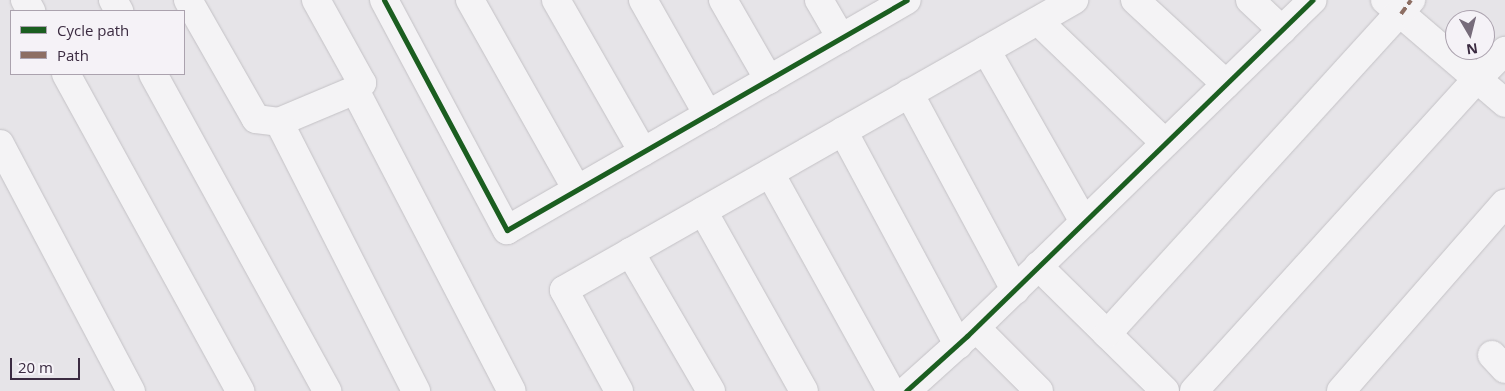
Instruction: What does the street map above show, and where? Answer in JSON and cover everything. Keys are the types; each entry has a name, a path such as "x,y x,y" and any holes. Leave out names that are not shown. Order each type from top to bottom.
{"street":[{"path":"188,0 256,119 278,122 356,90 362,83 316,0"},
{"path":"384,0 507,230 907,0"},
{"path":"470,0 577,190"},
{"path":"556,0 643,152"},
{"path":"643,0 708,115"},
{"path":"724,0 768,80"},
{"path":"819,0 841,38"},
{"path":"619,391 564,290 1074,0"},
{"path":"1135,0 1226,84"},
{"path":"1250,0 1282,30"},
{"path":"770,173 909,389 967,336 1313,0"},
{"path":"1107,334 1399,5 1477,79 1505,102"},
{"path":"1038,20 1166,143"},
{"path":"986,50 1084,222"},
{"path":"1194,391 1477,79 1505,51"},
{"path":"67,75 240,391"},
{"path":"154,75 326,391"},
{"path":"356,90 512,391"},
{"path":"909,93 1014,290"},
{"path":"278,122 416,391"},
{"path":"843,131 967,336 1039,391"},
{"path":"0,144 131,391"},
{"path":"1341,391 1505,203"},
{"path":"703,211 804,391"},
{"path":"630,252 711,391"},
{"path":"1038,266 1165,391"}],"marked path":[{"path":"1401,14 1411,0"}],"cycle path":[{"path":"384,0 507,230 907,0"},
{"path":"906,391 967,336 1313,0"}]}
